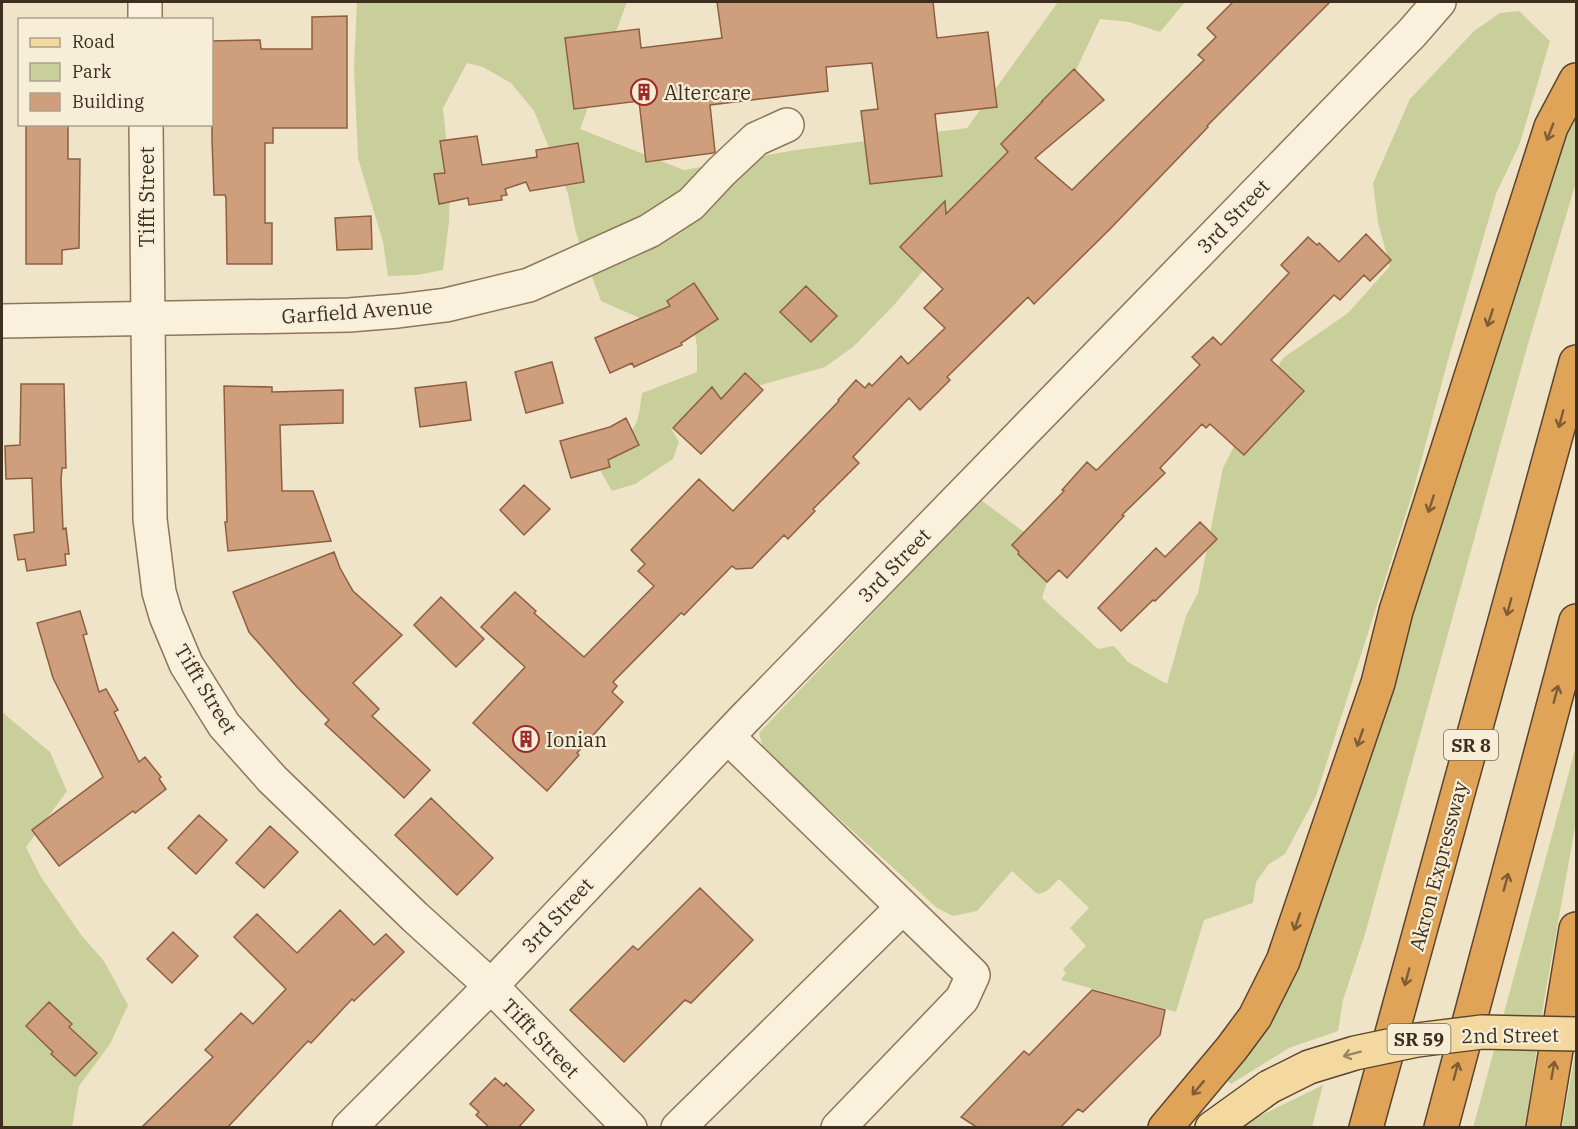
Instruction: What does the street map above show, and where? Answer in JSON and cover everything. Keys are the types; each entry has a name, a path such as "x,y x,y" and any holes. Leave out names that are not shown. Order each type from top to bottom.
{"highway":[{"path":"1166,1128 1255,1017 1284,961 1378,682 1396,611 1551,127 1576,80"},
{"name":"Akron Expressway","path":"1366,1128 1576,362"},
{"path":"1441,1128 1576,621"},
{"path":"1544,1128 1576,929"}],"main road":[{"name":"2nd Street","path":"1212,1128 1269,1087 1309,1066 1355,1053 1417,1040 1482,1032 1576,1034"}],"street":[{"path":"145,2 145,18"},
{"name":"3rd Street","path":"349,1128 491,986 728,737 1412,33 1439,2"},
{"name":"Garfield Avenue","path":"2,321 349,315 446,305 529,285 649,231 691,204 756,139 787,125"},
{"name":"Tifft Street","path":"146,126 150,519 155,568 166,616 186,664 224,725 272,779 415,917 491,986 630,1128"},
{"path":"728,737 973,975 962,999 838,1128"},
{"path":"678,1128 902,908"}],"green space":[{"path":"357,2 627,2 580,129 684,170 796,150 967,128 1058,2 1185,2 1160,32 1129,22 1100,19 1076,70 1045,150 927,266 894,305 853,347 825,367 747,389 671,428 679,442 673,459 635,484 612,491 601,472 603,464 613,448 635,426 642,393 697,372 697,347 692,316 642,319 601,301 576,233 568,194 534,111 511,83 483,67 467,63 443,108 450,175 449,222 443,270 417,275 388,276 383,242 358,158 354,68"},
{"path":"1519,11 1550,41 1520,143 1496,194 1413,492 1316,796 1285,854 1269,864 1256,882 1253,903 1204,920 1176,1012 1061,980 1066,973 1063,969 1086,946 1070,928 1089,908 1059,879 1040,894 1012,871 977,911 953,916 937,908 763,749 759,733 981,500 1024,532 1012,545 1019,552 1018,554 1047,582 1042,598 1098,649 1114,646 1128,662 1167,684 1186,616 1198,593 1223,468 1248,418 1283,358 1348,313 1390,266 1378,223 1373,183 1410,99 1474,31 1500,13"},
{"path":"1576,101 1576,182 1528,344 1365,934 1343,1000 1338,1031 1289,1048 1231,1084 1221,1074 1377,729"},
{"path":"2,712 50,752 67,791 26,847 41,877 82,936 104,961 128,1005 110,1044 79,1086 72,1127 2,1127"},
{"path":"1576,746 1576,822 1545,995 1525,1127 1473,1128"},
{"path":"1575,1054 1576,1127 1562,1127"},
{"path":"1323,1085 1312,1127 1236,1128 1237,1127"}],"building":[{"name":"Altercare","path":"717,2 933,2 937,38 988,32 997,107 935,114 942,176 870,184 861,111 878,109 872,63 826,67 828,91 710,105 715,152 713,153 646,162 639,101 574,109 565,38 639,29 641,48 722,38"},
{"path":"1233,2 1330,2 1034,304 1028,297 947,377 950,380 920,410 909,398 853,457 859,463 813,509 815,511 788,539 784,535 752,568 736,569 732,566 684,615 681,613 613,682 617,686 612,692 623,702 577,753 579,755 547,791 473,723 525,667 481,627 515,592 536,611 534,613 584,657 654,586 638,571 645,564 631,550 699,479 733,511 839,401 856,380 865,388 869,383 872,386 901,356 908,364 945,328 924,308 943,289 900,247 945,201 946,214 1008,152 1001,144 1043,101 1041,102 1074,69 1104,100 1035,158 1072,190 1204,60 1198,55 1216,37 1207,28"},
{"path":"347,16 347,128 273,128 273,143 265,143 265,223 272,223 272,264 227,264 226,198 225,195 214,195 213,41 260,40 261,49 312,49 312,17"},
{"path":"26,126 68,126 68,159 80,159 79,248 62,250 62,264 26,264"},
{"path":"477,136 482,165 537,157 536,150 578,143 584,182 530,191 526,182 505,189 507,195 501,196 502,200 469,205 468,198 439,204 434,174 445,173 440,141"},
{"path":"371,216 372,249 337,250 335,218"},
{"path":"1366,234 1391,260 1370,281 1364,275 1340,300 1334,295 1271,360 1304,391 1244,455 1210,424 1206,428 1202,424 1160,468 1165,473 1122,515 1124,516 1067,578 1059,570 1047,582 1018,554 1019,552 1012,545 1064,491 1062,490 1087,462 1096,470 1098,469 1200,365 1192,357 1213,337 1221,345 1289,273 1281,265 1308,237 1317,245 1319,243 1339,262"},
{"path":"694,283 718,319 681,343 682,345 634,367 632,363 610,373 595,338 670,306 667,301"},
{"path":"806,286 837,316 811,342 780,312"},
{"path":"552,362 563,403 526,413 515,372"},
{"path":"745,373 763,390 701,454 673,428 712,387 721,399"},
{"path":"466,382 471,420 420,427 415,388"},
{"path":"21,384 64,384 66,468 62,468 61,479 63,529 66,528 69,554 65,554 66,565 27,571 25,559 18,560 14,535 34,532 32,478 6,479 5,446 20,445"},
{"path":"224,386 272,387 272,392 343,390 343,423 280,425 282,491 313,491 331,541 228,551 225,522 227,522"},
{"path":"626,418 639,445 608,460 610,467 571,478 560,441 610,427"},
{"path":"524,485 550,509 524,535 500,510"},
{"path":"1200,522 1217,539 1155,601 1153,600 1121,631 1098,608 1156,548 1165,557"},
{"path":"334,552 353,591 402,635 353,683 379,709 372,716 430,770 404,798 325,724 329,720 249,632 233,592"},
{"path":"441,597 484,639 456,667 414,625"},
{"path":"80,611 87,634 83,635 99,692 106,689 118,710 114,712 139,762 145,757 161,777 159,779 166,789 59,866 32,830 103,777 53,678 37,623"},
{"path":"431,798 493,858 457,895 395,835"},
{"path":"199,815 227,840 196,874 168,848"},
{"path":"270,826 298,852 264,888 236,863"},
{"path":"700,888 753,940 691,1003 685,1000 624,1062 570,1010 633,946 638,950"},
{"path":"340,910 374,945 386,934 404,952 354,1001 352,999 311,1043 308,1041 227,1128 141,1128 213,1057 205,1050 241,1013 253,1024 286,989 234,937 257,914 297,953"},
{"path":"173,932 198,956 172,983 147,959"},
{"path":"1092,990 1165,1010 1160,1035 1083,1112 1078,1109 1060,1128 978,1128 961,1117 1024,1051 1029,1055"},
{"path":"49,1002 72,1024 69,1027 97,1053 75,1076 26,1026"},
{"path":"495,1078 504,1086 506,1083 534,1110 518,1128 490,1128 476,1115 479,1112 470,1104"}],"place":[{"name":"Altercare","path":"644,92"},
{"name":"Ionian","path":"526,739"}]}
